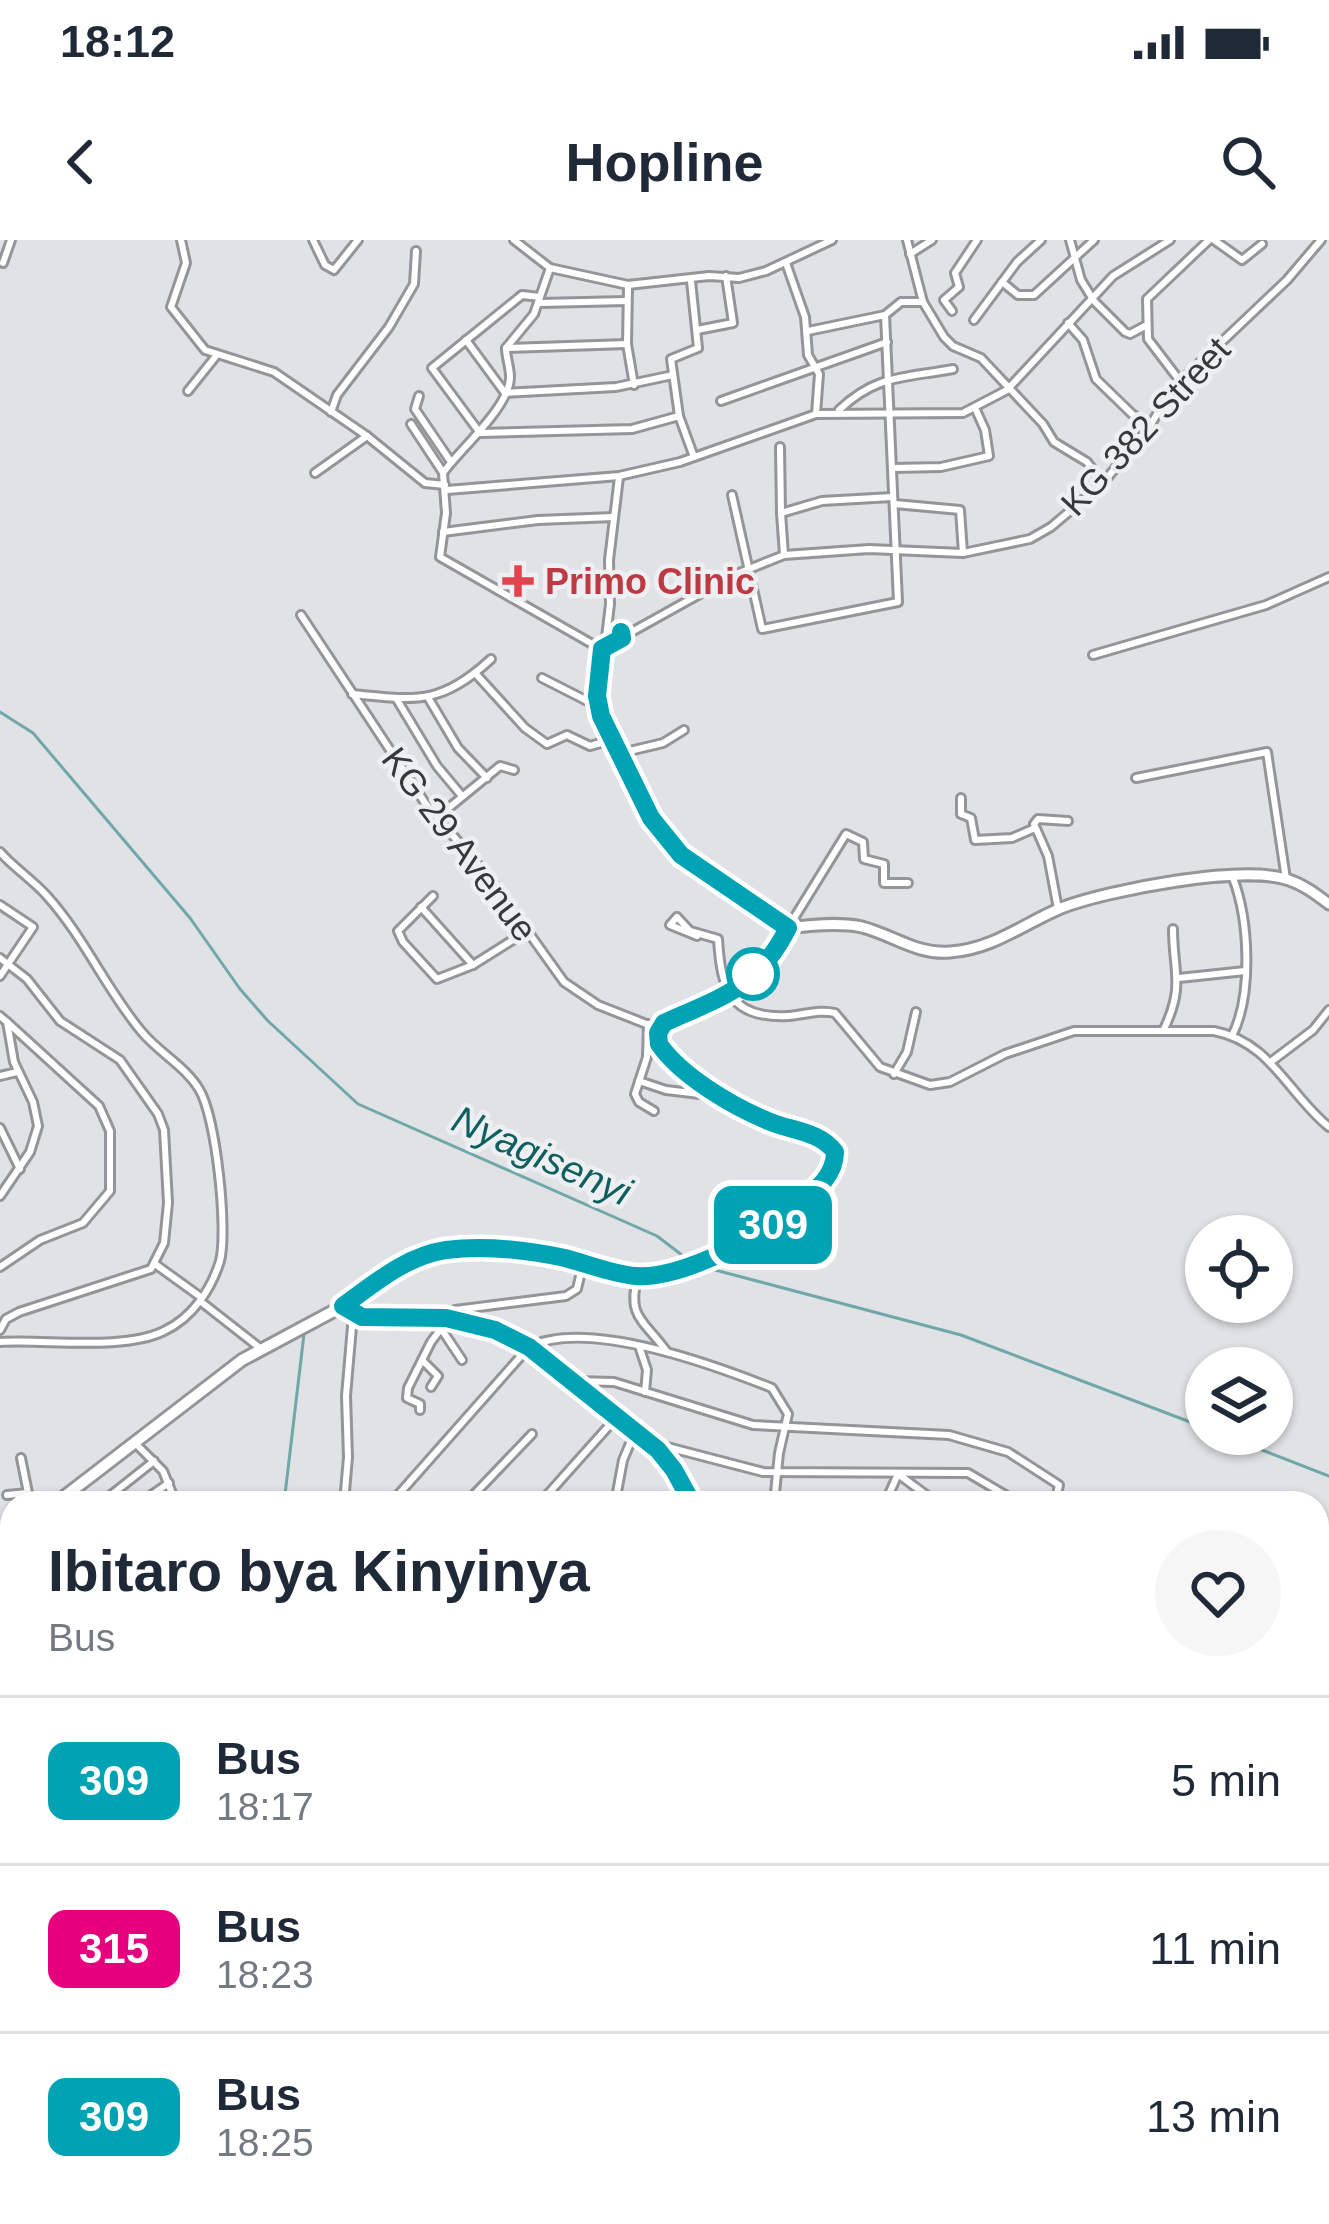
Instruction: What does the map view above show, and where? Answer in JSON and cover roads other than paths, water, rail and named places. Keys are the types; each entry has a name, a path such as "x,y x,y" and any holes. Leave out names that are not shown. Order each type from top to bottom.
{"main road":[{"path":"71,1491 260,1348 343,1306 353,1315 495,1330 529,1347 650,1443 686,1491"}],"street":[{"path":"3,263 10,240"},
{"path":"182,240 186,263 171,307 195,339 216,356 238,358 274,372 425,483 446,487 619,476 694,458 816,415 889,411 954,416 975,409 1007,390 1124,267 1163,241"},
{"path":"313,240 325,265 334,270 358,240"},
{"path":"514,240 550,268 628,285 754,275 832,240"},
{"path":"907,240 923,302 944,337 981,358 1054,442 1087,461 1102,483"},
{"path":"910,254 932,240"},
{"path":"952,311 944,300 959,287 955,273 977,240"},
{"path":"1070,240 1077,271 1093,297 1125,332 1137,332 1147,325"},
{"path":"1002,282 1018,295 1034,295 1094,240"},
{"path":"1180,381 1153,349 1147,325 1147,299 1152,290 1211,240 1242,260 1262,244"},
{"name":"KG 382 Street","path":"603,648 749,568 784,555 825,550 963,553 1030,539 1102,483 1180,381 1321,240"},
{"path":"974,320 1036,242"},
{"path":"332,412 337,394 414,284 416,251"},
{"path":"786,262 808,331 808,355 820,379 816,415"},
{"path":"443,472 480,433 505,393 510,378 506,348 540,300 550,268"},
{"path":"697,330 733,323 726,276"},
{"path":"691,280 698,348 671,358 679,416 694,458"},
{"path":"628,285 634,385"},
{"path":"480,433 432,368 522,295 540,300 627,301"},
{"path":"808,331 885,315 901,302 923,302"},
{"path":"732,495 762,629 898,602 885,315"},
{"path":"1068,322 1083,340 1096,379 1150,426"},
{"path":"466,340 505,393"},
{"path":"721,401 887,342"},
{"path":"506,348 628,344"},
{"path":"188,392 216,356"},
{"path":"836,413 861,391 889,377 953,369"},
{"path":"505,393 634,385 673,375"},
{"path":"419,396 416,409 451,462"},
{"path":"893,468 941,467 989,456 975,409"},
{"path":"480,433 632,429 679,416"},
{"path":"411,424 443,472 440,556 603,648"},
{"path":"315,472 367,436"},
{"path":"780,447 784,555"},
{"path":"619,476 598,706 651,818 681,855 788,928 857,926 920,950 953,952 990,944 1058,909 1114,891 1233,878 1286,879 1329,904"},
{"path":"781,513 822,501 894,500 960,510 963,553"},
{"path":"443,532 538,520 614,517"},
{"path":"1094,655 1266,605 1329,577"},
{"name":"KG 29 Avenue","path":"301,615 425,803 440,816 575,992 598,1006 653,1026"},
{"path":"352,694 429,699 490,659"},
{"path":"475,673 525,728 547,744 567,735 590,746 611,740"},
{"path":"542,678 598,706"},
{"path":"396,698 437,766 462,796"},
{"path":"429,699 458,748 487,778"},
{"path":"617,754 663,743 685,730"},
{"path":"1136,778 1267,752 1286,879"},
{"path":"440,816 500,766 514,770"},
{"path":"961,798 961,814 971,818 975,840 1012,838 1036,828"},
{"path":"1058,909 1048,856 1036,828 1038,819 1068,821"},
{"path":"653,1026 728,995 761,968 846,833 863,842 864,859 884,863 884,883 908,883"},
{"path":"0,852 50,898 124,1011 159,1052 187,1073 207,1104 218,1168 221,1252 201,1300 178,1322 142,1337 0,1342"},
{"path":"1232,1036 1245,971 1244,909 1233,878"},
{"path":"433,896 400,927 399,936 429,974 443,980 527,931"},
{"path":"0,905 33,927 0,976"},
{"path":"421,907 472,965"},
{"path":"698,936 670,925 677,917 691,932 718,940 719,968 728,995 751,1013 835,1013 872,1059 894,1074 942,1085 1005,1054 1074,1031 1214,1030 1272,1061 1300,1102 1329,1127"},
{"path":"1164,1029 1175,1004 1178,979 1174,929"},
{"path":"0,958 27,979 60,1021 120,1060 158,1114 164,1130 168,1203 164,1243 155,1264 145,1273 19,1312 6,1319 0,1330"},
{"path":"1178,979 1245,971"},
{"path":"1272,1061 1313,1030 1329,1010"},
{"path":"894,1074 907,1052 916,1012"},
{"path":"0,1196 20,1169 38,1126 17,1072 4,1019"},
{"path":"0,1267 40,1240 83,1223 110,1191 110,1131 99,1106 4,1019"},
{"path":"653,1026 636,1100 654,1111"},
{"path":"343,1306 401,1265 448,1250 492,1249 638,1276 688,1264 769,1228 829,1176 835,1152 826,1142 766,1120 724,1096 674,1061 659,1044 653,1026"},
{"path":"0,1076 17,1072"},
{"path":"639,1081 684,1093 724,1096"},
{"path":"0,1128 20,1169"},
{"path":"420,1410 420,1404 407,1394 443,1322 463,1308 566,1297 577,1289 583,1263"},
{"path":"155,1264 260,1348"},
{"path":"638,1276 633,1307 669,1354"},
{"path":"345,1491 353,1315"},
{"path":"443,1322 462,1360"},
{"path":"402,1491 529,1347 546,1340 575,1338 639,1346 770,1387 786,1407 776,1491"},
{"path":"639,1346 647,1370 645,1392"},
{"path":"422,1360 438,1376 431,1387"},
{"path":"574,1381 600,1380 746,1424 949,1435 1011,1454 1059,1485 1058,1491"},
{"path":"551,1491 618,1416"},
{"path":"617,1491 622,1460 636,1431"},
{"path":"477,1491 532,1434"},
{"path":"134,1442 154,1461 172,1491"},
{"path":"650,1443 778,1473 968,1473 999,1491"},
{"path":"20,1458 28,1491"},
{"path":"116,1491 154,1461"},
{"path":"890,1491 898,1474"},
{"path":"898,1474 921,1491"},
{"path":"157,1491 169,1483"}],"waterway":[{"name":"Nyagisenyi","path":"0,712 33,733 190,918 268,1021 358,1104 657,1236 691,1262"},
{"name":"Nyagisenyi","path":"700,1266 961,1335 1185,1420"},
{"path":"285,1491 304,1334"},
{"name":"Nyagisenyi","path":"1275,1455 1329,1476"}],"place":[{"name":"Primo Clinic","path":"518,581"}]}
